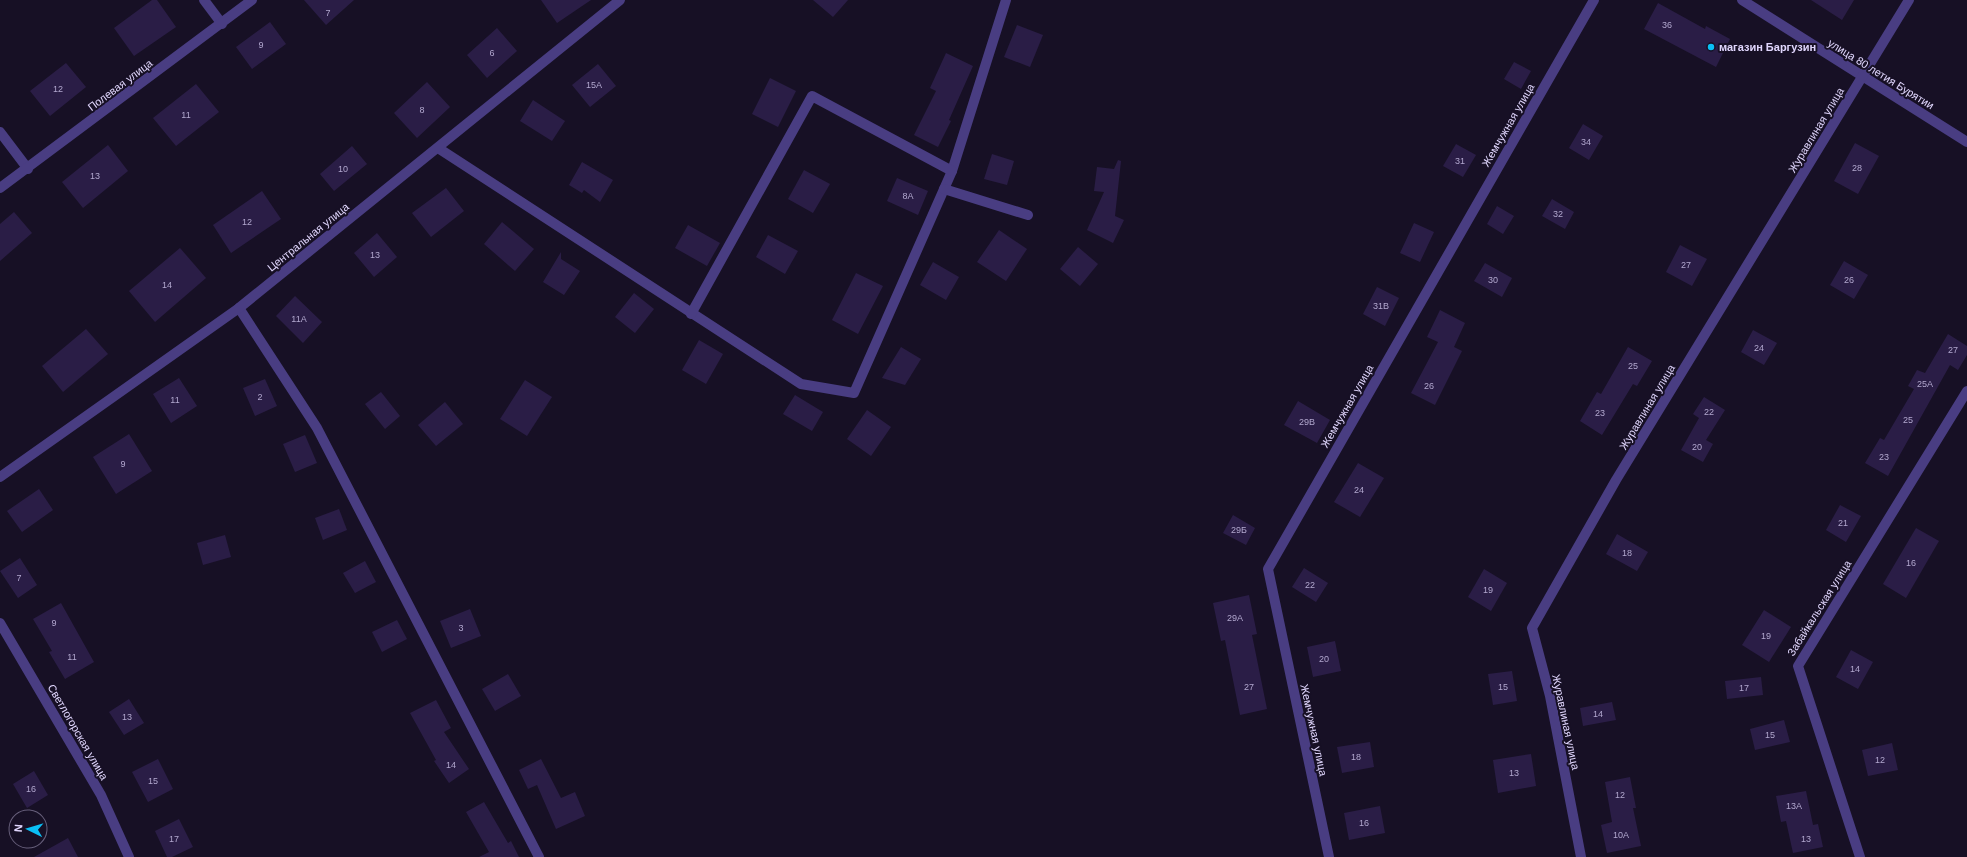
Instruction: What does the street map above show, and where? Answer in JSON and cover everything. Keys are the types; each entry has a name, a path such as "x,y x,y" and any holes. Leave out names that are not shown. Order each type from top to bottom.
{"street":[{"path":"204,0 222,24"},
{"name":"Полевая улица","path":"0,188 28,169 252,0"},
{"name":"Центральная улица","path":"0,477 239,308 620,0"},
{"path":"438,148 691,314 801,384 854,393 952,171 1006,0"},
{"name":"Жемчужная улица","path":"1330,857 1268,569 1594,0"},
{"name":"улица 80 летия Бурятии","path":"1742,0 1967,142"},
{"name":"Журавлиная улица","path":"1581,857 1550,696 1532,628 1616,480 1909,0"},
{"path":"691,314 812,96 952,171"},
{"path":"0,132 28,169"},
{"path":"944,190 1028,215"},
{"path":"239,308 317,428 539,857"},
{"name":"Забайкальская улица","path":"1860,857 1798,666 1967,391"},
{"name":"Светлогорская улица","path":"0,623 101,795 129,857"}],"building":[{"path":"152,0 157,0 176,27 134,56 114,28"},
{"path":"304,0 354,0 326,25"},
{"path":"541,0 591,0 557,23"},
{"path":"813,0 848,0 833,17"},
{"path":"1811,0 1854,0 1842,20"},
{"path":"1658,3 1705,29 1706,26 1730,39 1716,67 1644,29"},
{"path":"270,22 286,44 252,69 236,47"},
{"path":"1017,25 1043,35 1030,67 1004,57"},
{"path":"497,28 517,51 487,78 467,55"},
{"path":"946,53 973,66 949,120 951,121 938,147 914,135 936,91 930,88"},
{"path":"1514,62 1531,71 1521,89 1504,79"},
{"path":"66,63 86,87 50,116 30,91"},
{"path":"598,64 616,86 590,107 572,85"},
{"path":"770,78 796,91 778,127 752,114"},
{"path":"427,82 450,107 417,138 394,113"},
{"path":"196,84 219,112 176,146 153,118"},
{"path":"533,100 565,121 552,141 520,121"},
{"path":"1583,124 1603,136 1589,160 1569,148"},
{"path":"1855,143 1879,156 1858,194 1834,181"},
{"path":"1456,144 1476,155 1463,177 1443,166"},
{"path":"108,145 128,171 83,208 62,182"},
{"path":"352,146 367,164 334,191 320,174"},
{"path":"992,154 1014,161 1007,185 984,179"},
{"path":"1118,160 1121,161 1115,216 1124,220 1113,243 1087,230 1104,192 1094,191 1097,167 1114,169"},
{"path":"582,162 613,180 600,202 584,190 582,193 569,185"},
{"path":"804,170 830,184 813,213 788,199"},
{"path":"897,178 928,191 918,215 887,201"},
{"path":"446,188 464,211 431,237 412,213"},
{"path":"262,191 281,219 231,253 213,225"},
{"path":"1552,199 1574,212 1565,229 1542,216"},
{"path":"1497,206 1514,216 1503,234 1487,224"},
{"path":"14,212 32,233 0,261 0,224"},
{"path":"502,222 534,249 515,271 484,244"},
{"path":"1414,223 1434,232 1420,262 1400,253"},
{"path":"688,225 720,243 707,266 675,248"},
{"path":"999,230 1027,249 1006,281 977,262"},
{"path":"377,233 397,257 374,277 354,253"},
{"path":"768,235 798,251 785,274 756,257"},
{"path":"1680,245 1707,259 1692,286 1666,272"},
{"path":"1078,247 1098,264 1080,286 1060,269"},
{"path":"180,248 206,278 155,322 129,291"},
{"path":"561,252 561,259 580,271 564,295 543,282"},
{"path":"1844,261 1868,275 1854,299 1830,285"},
{"path":"933,262 959,277 946,300 920,285"},
{"path":"1485,263 1512,278 1502,297 1474,281"},
{"path":"856,273 883,286 858,334 832,320"},
{"path":"1377,287 1399,298 1385,326 1363,314"},
{"path":"634,293 654,309 635,333 615,317"},
{"path":"295,296 322,322 303,343 276,316"},
{"path":"1440,310 1465,323 1454,347 1462,351 1435,405 1411,393 1438,342 1427,337"},
{"path":"86,329 108,354 63,392 42,366"},
{"path":"1753,330 1777,343 1764,365 1741,352"},
{"path":"1948,334 1967,346 1967,355 1958,370 1950,365 1888,476 1865,463 1880,438 1884,440 1914,389 1908,386 1917,370 1925,373"},
{"path":"699,340 723,354 706,384 682,370"},
{"path":"901,347 921,359 905,385 882,378"},
{"path":"1628,347 1652,361 1637,386 1633,384 1602,435 1580,421 1597,392 1601,394"},
{"path":"179,378 197,406 171,423 153,394"},
{"path":"265,379 277,406 255,416 243,388"},
{"path":"525,380 552,397 527,436 500,419"},
{"path":"381,392 400,416 385,429 365,404"},
{"path":"795,395 823,412 812,431 783,414"},
{"path":"1704,397 1725,410 1706,440 1713,444 1703,462 1681,450 1699,418 1693,414"},
{"path":"1298,401 1330,420 1317,443 1284,425"},
{"path":"445,402 463,424 436,446 418,425"},
{"path":"867,410 891,427 871,456 847,439"},
{"path":"129,434 152,471 116,494 93,457"},
{"path":"305,435 317,463 295,472 283,444"},
{"path":"1358,463 1384,478 1360,517 1334,502"},
{"path":"39,489 53,510 22,532 7,511"},
{"path":"1840,505 1861,516 1846,542 1826,530"},
{"path":"339,509 347,530 323,540 315,518"},
{"path":"1233,515 1255,528 1246,545 1223,533"},
{"path":"1916,528 1939,541 1906,598 1883,584"},
{"path":"1617,534 1648,552 1637,571 1606,554"},
{"path":"225,535 231,557 203,565 197,543"},
{"path":"20,558 37,585 18,598 0,571"},
{"path":"365,561 376,582 355,593 343,573"},
{"path":"1304,568 1328,583 1316,602 1292,587"},
{"path":"1484,569 1507,583 1491,611 1468,597"},
{"path":"1249,595 1257,634 1252,635 1267,709 1240,715 1225,640 1221,641 1213,603"},
{"path":"61,603 94,662 65,679 49,652 52,651 33,619"},
{"path":"470,609 481,636 451,648 440,621"},
{"path":"1764,610 1791,627 1769,662 1742,645"},
{"path":"397,620 407,639 382,652 372,632"},
{"path":"1335,641 1341,671 1313,677 1307,647"},
{"path":"1851,650 1873,662 1858,689 1836,677"},
{"path":"1512,671 1517,701 1493,705 1488,674"},
{"path":"508,674 521,696 495,711 482,689"},
{"path":"1761,677 1763,695 1727,699 1725,681"},
{"path":"129,699 144,723 124,735 109,712"},
{"path":"436,700 451,728 444,732 469,769 449,783 434,761 436,760 410,713"},
{"path":"1612,702 1616,720 1583,726 1580,708"},
{"path":"1784,720 1790,742 1755,750 1750,729"},
{"path":"1370,742 1374,767 1342,773 1337,747"},
{"path":"1892,743 1898,770 1868,776 1862,750"},
{"path":"1531,754 1536,786 1498,793 1493,760"},
{"path":"158,759 173,789 148,802 132,772"},
{"path":"541,759 561,798 575,792 585,816 556,829 537,785 528,789 519,770"},
{"path":"34,771 48,795 27,808 13,784"},
{"path":"1630,777 1636,808 1633,808 1641,846 1607,853 1601,825 1612,822 1605,782"},
{"path":"1806,791 1813,825 1818,824 1823,847 1793,853 1786,821 1781,822 1776,796"},
{"path":"484,802 508,843 511,841 519,857 479,857 489,852 466,812"},
{"path":"1380,806 1385,833 1349,840 1344,813"},
{"path":"179,819 193,847 172,857 167,857 155,831"},
{"path":"68,838 78,857 34,857"}],"place":[{"name":"магазин Баргузин","path":"1711,47"}]}
